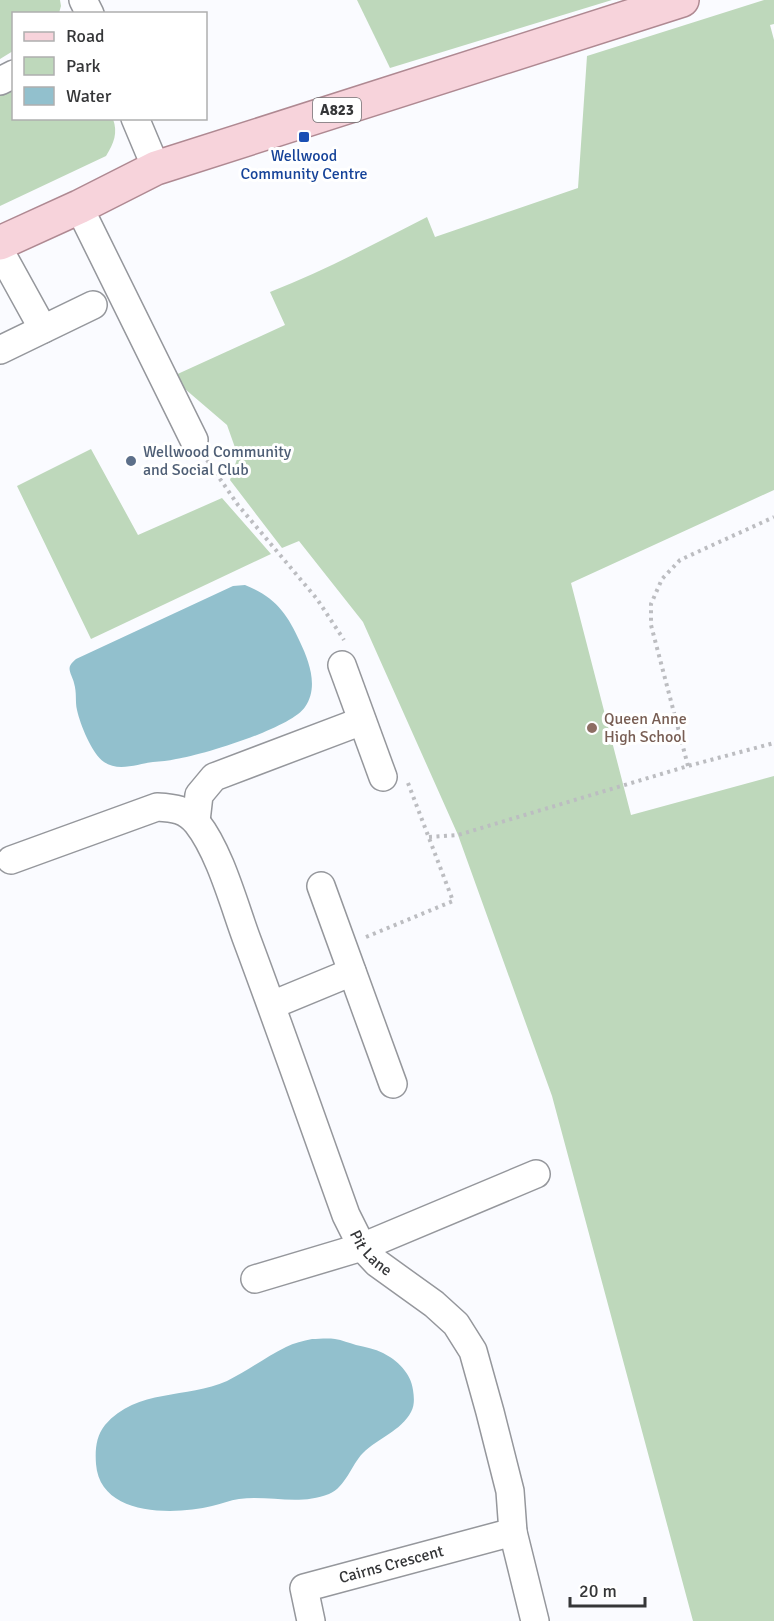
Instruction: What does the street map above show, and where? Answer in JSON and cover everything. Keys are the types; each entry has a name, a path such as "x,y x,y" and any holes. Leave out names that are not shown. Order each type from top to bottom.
{"main road":[{"name":"A823","path":"0,243 156,168 682,0"}],"street":[{"path":"136,120 156,168"},
{"path":"79,207 194,440"},
{"path":"0,251 43,329"},
{"path":"0,350 93,305"},
{"path":"342,665 383,777"},
{"path":"196,821 199,795 214,777 362,721"},
{"path":"11,860 157,807 179,808 196,821"},
{"name":"Pit Lane","path":"196,821 218,862 272,1005 346,1215 362,1247 377,1263 434,1304 456,1324 473,1351 510,1491 513,1532 535,1621"},
{"path":"321,886 393,1084"},
{"path":"272,1005 352,972"},
{"path":"255,1280 362,1247 536,1174"},
{"name":"Cairns Crescent","path":"311,1621 304,1588 513,1532"}],"path":[{"path":"688,766 651,625 651,604 662,579 680,560 774,517"},
{"path":"429,837 458,835 688,766 774,743"}],"green space":[{"path":"0,0 60,0 59,12 12,12 12,52 0,59"},
{"path":"357,0 612,0 390,68"},
{"name":"Queen Anne High School","path":"764,0 774,0 774,24 770,25 774,40 774,490 571,583 631,815 774,776 774,1621 693,1621 552,1096 458,835 363,622 299,541 282,548 230,480 238,456 227,425 171,377 285,325 270,292 330,266 427,217 435,237 578,188 587,56"},
{"path":"12,87 12,120 113,120 115,133 106,156 0,206 0,93"},
{"path":"91,449 138,535 222,498 271,554 91,639 17,486"}],"water":[{"path":"245,585 264,595 279,607 295,632 307,657 311,674 311,691 305,707 297,715 265,732 206,752 173,760 128,766 115,766 104,762 91,746 81,723 70,670 72,663 76,659 233,586"},
{"path":"312,1339 338,1339 383,1353 402,1368 413,1390 413,1407 407,1419 363,1453 335,1491 306,1499 250,1498 197,1509 160,1511 125,1503 111,1494 101,1481 96,1464 98,1438 105,1425 118,1413 147,1400 212,1387 227,1381 286,1347"}],"place":[{"name":"Wellwood Community Centre","path":"304,137"},
{"name":"Wellwood Community and Social Club","path":"131,461"},
{"name":"Queen Anne High School","path":"592,728"}]}
